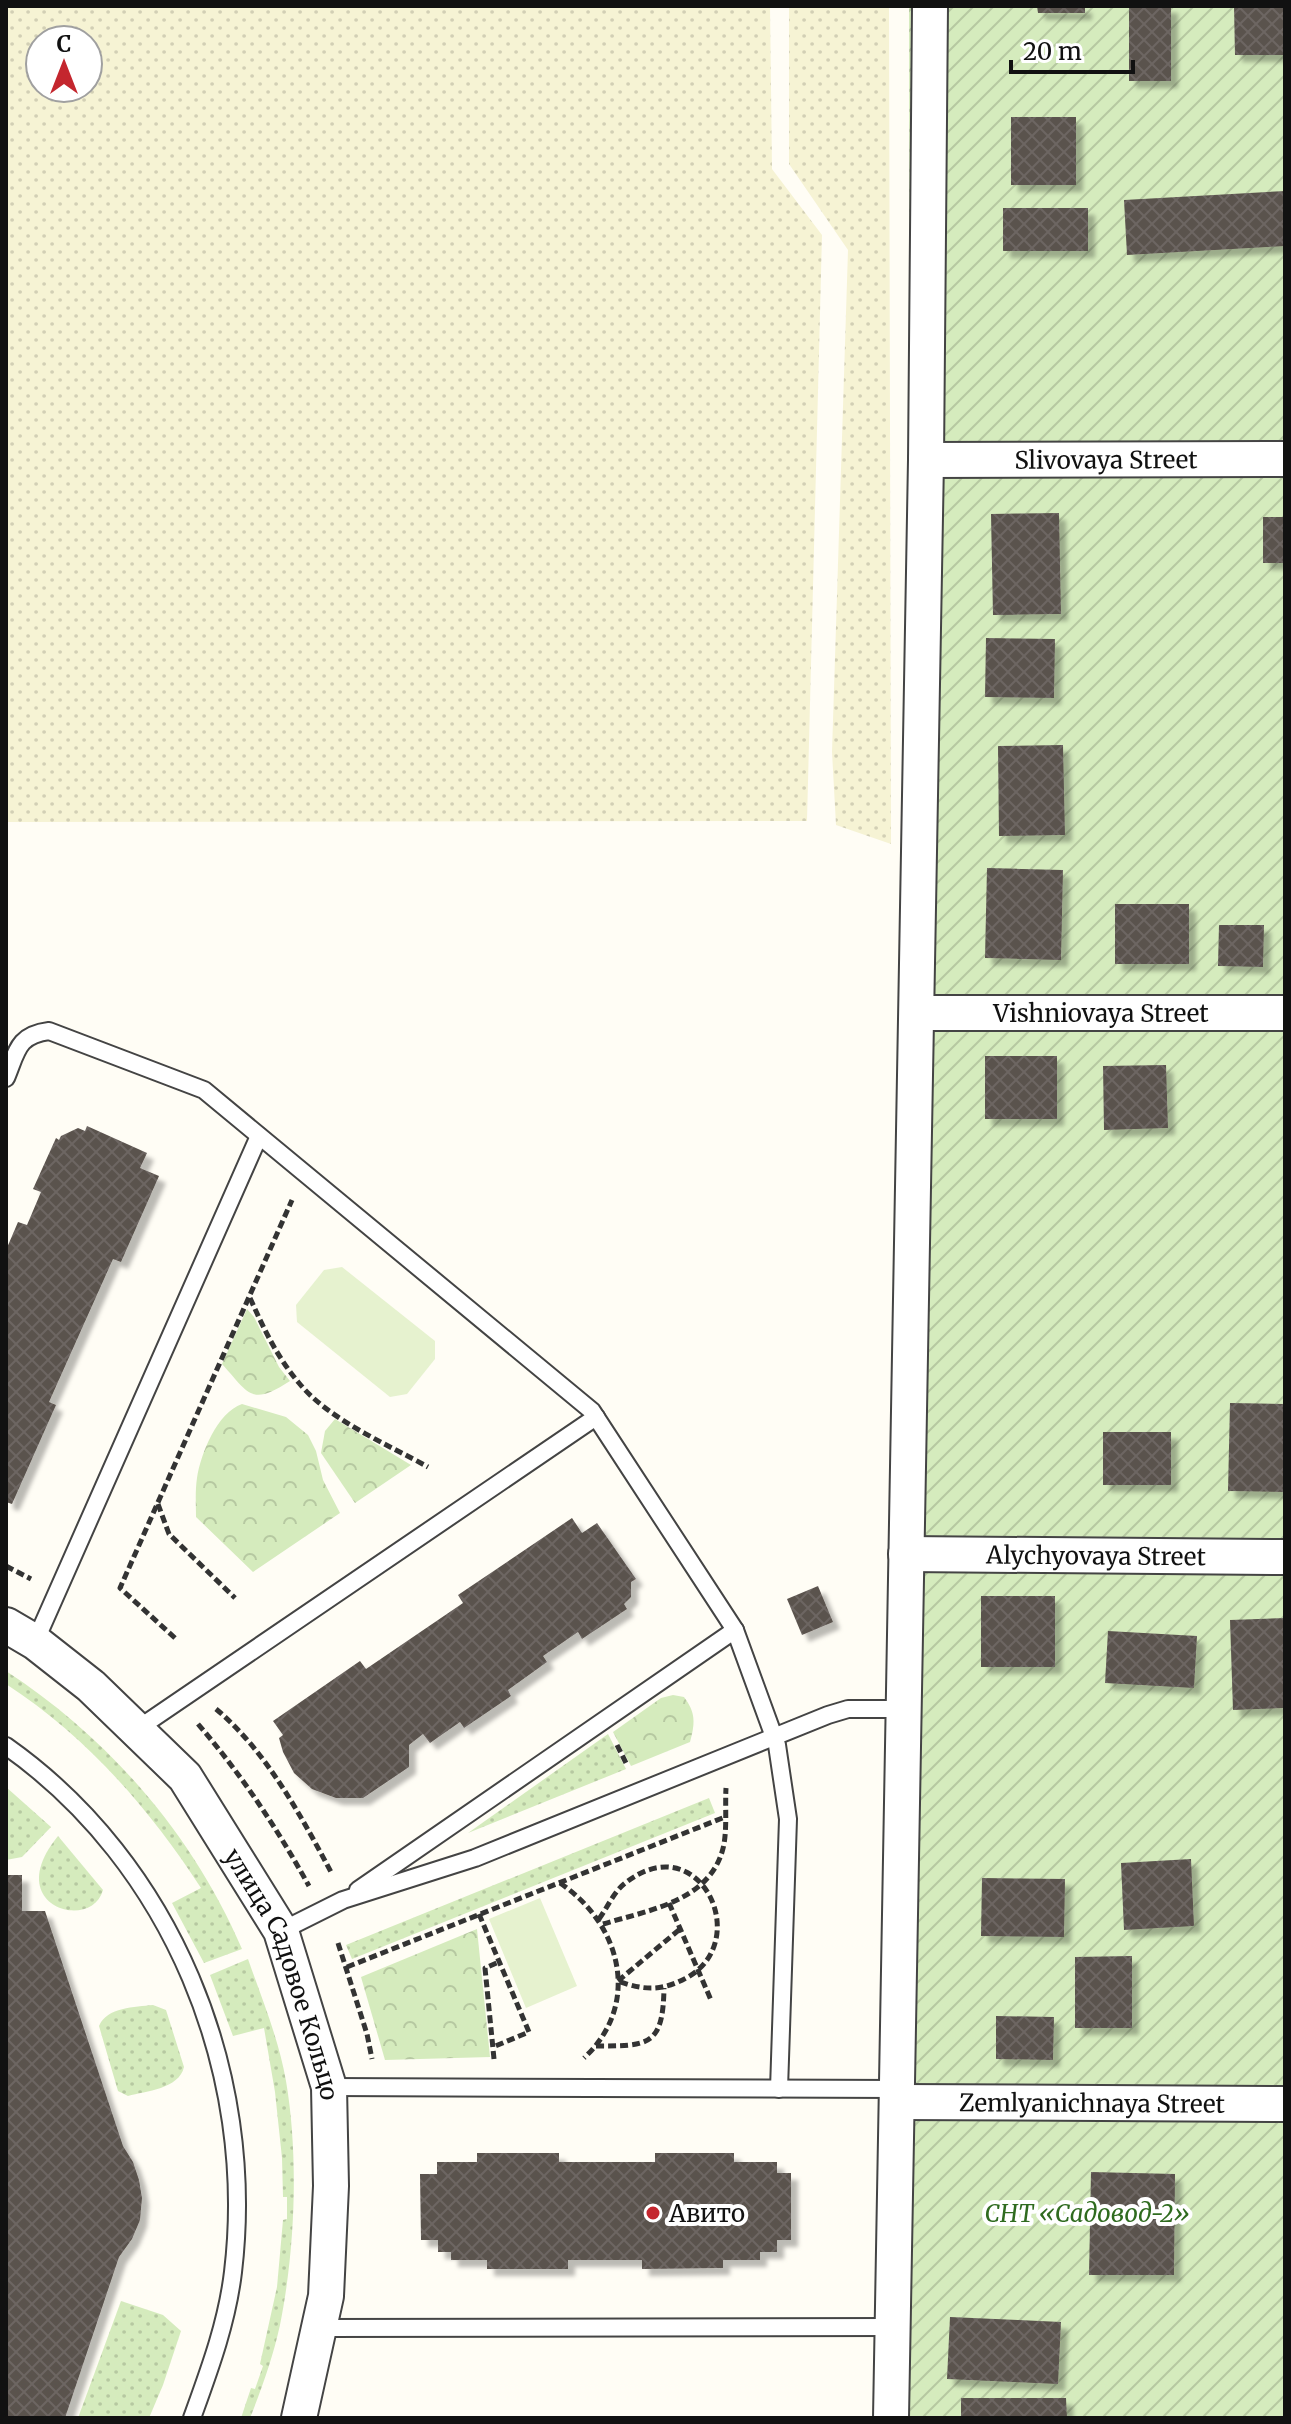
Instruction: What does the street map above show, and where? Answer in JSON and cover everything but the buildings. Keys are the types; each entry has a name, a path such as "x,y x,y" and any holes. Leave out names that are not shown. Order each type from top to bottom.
{"street":[{"path":"891,2418 926,460 930,6"},
{"name":"Slivovaya Street","path":"926,460 1285,459"},
{"name":"Vishniovaya Street","path":"917,1013 1285,1013"},
{"name":"Alychyovaya Street","path":"906,1554 1285,1557"},
{"name":"улица Садовое Кольцо","path":"6,1625 35,1642 91,1686 185,1777 281,1931 329,2087 326,2296 299,2418"},
{"name":"Zemlyanichnaya Street","path":"898,2096 1285,2104"}],"lane":[{"path":"6,1078 22,1041 34,1033 49,1031 204,1090 592,1411 735,1630 774,1737 788,1819 779,2089"},
{"path":"35,1642 259,1136"},
{"path":"136,1730 596,1417"},
{"path":"281,1931 343,1900 735,1630"},
{"path":"343,1900 475,1858 848,1709 904,1709"},
{"path":"6,1746 42,1772 62,1792 101,1833 148,1894 187,1967 215,2041 233,2121 237,2201 233,2273 218,2345 192,2418"},
{"path":"329,2087 779,2089 898,2096"},
{"path":"319,2328 893,2327"}],"path":[{"path":"175,1638 120,1588 293,1199"},
{"path":"249,1297 272,1345 300,1385 328,1411 428,1467"},
{"path":"158,1504 169,1534 235,1598"},
{"path":"6,1566 35,1582"},
{"path":"190,1732 216,1709 262,1759 297,1808 331,1872"},
{"path":"604,1720 641,1791"},
{"path":"198,1724 229,1759 284,1840 309,1886"},
{"path":"601,1922 683,1899 703,1884 718,1861 724,1843 726,1785"},
{"path":"347,1967 725,1817"},
{"path":"601,1922 622,1886 645,1871 667,1866 691,1872 703,1884 715,1910 718,1931 713,1954 698,1971 664,1988 638,1988 618,1981"},
{"path":"559,1882 580,1896 601,1922 616,1957 618,1981 615,2006 606,2030 574,2067"},
{"path":"669,1903 711,2000"},
{"path":"479,1914 529,2032 493,2047"},
{"path":"618,1981 680,1929"},
{"path":"338,1943 367,2034 378,2087"},
{"path":"495,2067 485,1968 499,1962"},
{"path":"595,2046 634,2046 649,2040 660,2027 664,1988"}],"shaded area":[{"path":"6,6 770,6 772,169 822,235 807,821 6,822"},
{"path":"789,6 889,6 891,844 836,825 832,752 848,250 789,164"}],"green space":[{"name":"СНТ «Садовод-2»","path":"909,6 1285,6 1285,2418 884,2418 910,1060"},
{"path":"342,1267 435,1341 435,1359 407,1394 390,1397 297,1322 296,1305 324,1270"},
{"path":"247,1309 290,1381 259,1395 246,1390 222,1364"},
{"path":"242,1404 286,1417 308,1435 316,1451 323,1480 340,1513 253,1572 196,1517 197,1478 206,1446 225,1416"},
{"path":"335,1419 411,1465 355,1503 321,1453 325,1431"},
{"path":"6,1671 80,1727 145,1793 199,1867 242,1949 204,1963 172,1903 201,1888 181,1858 138,1802 89,1750 6,1684"},
{"path":"673,1695 684,1697 691,1708 693,1724 690,1742 631,1766 613,1732 661,1698"},
{"path":"608,1734 626,1769 468,1833"},
{"path":"6,1787 51,1827 22,1857 6,1860"},
{"path":"709,1798 715,1813 352,1959 346,1945"},
{"path":"58,1836 103,1890 96,1903 83,1909 69,1910 55,1905 44,1895 39,1880 43,1860"},
{"path":"540,1898 577,1986 526,2008 489,1919"},
{"path":"477,1929 490,2057 385,2060 361,1977"},
{"path":"248,1959 275,2035 286,2081 293,2141 294,2203 289,2266 277,2337 250,2418 241,2418 251,2388 255,2389 263,2366 260,2364 277,2287 283,2220 287,2219 275,2092 264,2028 233,2036 210,1975"},
{"path":"153,2005 166,2010 184,2067 169,2085 128,2096 118,2091 99,2026 115,2012"},
{"path":"121,2301 163,2315 181,2331 163,2385 149,2418 78,2418"}],"place":[{"name":"Авито","path":"653,2213"}]}
